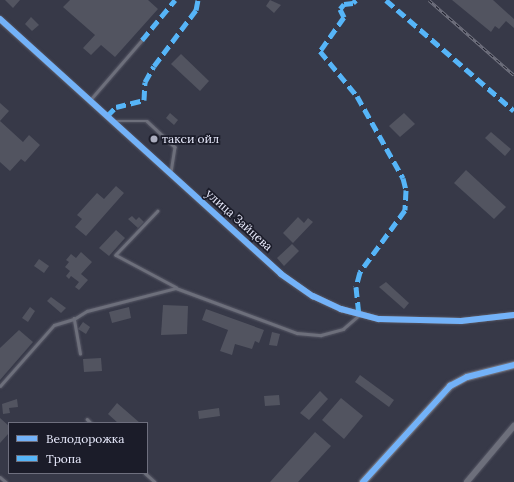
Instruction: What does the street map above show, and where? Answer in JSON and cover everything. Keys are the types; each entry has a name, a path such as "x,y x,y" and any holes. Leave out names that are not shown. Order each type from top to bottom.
{"street":[{"name":"улица Зайцева","path":"0,19 281,274 313,296 359,314 379,319 461,321 514,315"},
{"path":"363,482 450,386 467,377 514,365"},
{"path":"469,481 514,426"}],"lane":[{"path":"90,100 142,40"},
{"path":"112,121 147,121 175,146 171,174"},
{"path":"158,211 116,255 176,288 297,333 321,335 343,329 359,314"},
{"path":"0,386 54,325 74,319 87,311 176,288"},
{"path":"74,319 80,354"},
{"path":"87,419 90,422"},
{"path":"146,474 155,482"},
{"path":"0,477 6,482"}],"building":[{"path":"5,0 20,0 13,8"},
{"path":"70,0 148,0 158,9 115,57 101,45 91,55 83,48 95,35 63,7"},
{"path":"270,0 281,5 274,13 266,6"},
{"path":"452,0 493,0 514,19 514,28 506,21 499,29 495,26 491,32"},
{"path":"31,17 39,25 32,31 25,24"},
{"path":"181,54 209,81 200,91 171,64"},
{"path":"0,103 9,111 0,121"},
{"path":"170,113 178,120 174,125 166,118"},
{"path":"404,113 415,124 400,137 389,126"},
{"path":"0,121 23,142 29,135 40,145 25,162 21,159 10,171 0,162"},
{"path":"491,132 511,149 505,156 485,138"},
{"path":"466,170 506,207 494,219 454,183"},
{"path":"116,186 124,193 86,236 75,227 82,219 77,215 97,193 104,199"},
{"path":"132,216 136,220 139,217 144,222 138,228 128,219"},
{"path":"298,217 304,223 308,218 313,222 293,243 283,233"},
{"path":"116,230 125,238 109,256 99,248"},
{"path":"292,244 299,251 284,266 277,258"},
{"path":"81,252 92,262 81,274 88,280 79,290 75,287 79,282 71,276 69,279 66,276 70,271 65,267 69,262 66,260 71,254 76,258"},
{"path":"39,259 49,266 44,273 34,266"},
{"path":"386,282 409,303 404,309 379,287"},
{"path":"51,297 66,308 61,313 47,301"},
{"path":"163,305 188,306 187,334 161,335"},
{"path":"30,307 35,311 28,322 22,318"},
{"path":"129,307 131,318 112,323 109,312"},
{"path":"206,309 264,330 259,343 255,341 252,349 235,344 232,355 220,351 228,330 202,320"},
{"path":"83,322 90,327 86,334 78,329"},
{"path":"19,330 33,342 0,380 0,348"},
{"path":"272,332 280,334 277,346 269,345"},
{"path":"101,358 102,371 84,372 83,359"},
{"path":"360,375 394,400 389,407 355,382"},
{"path":"320,391 328,399 309,420 300,413"},
{"path":"279,395 280,405 265,406 264,396"},
{"path":"341,398 363,416 344,439 322,420"},
{"path":"17,399 18,407 9,408 10,413 3,414 2,404"},
{"path":"117,403 139,422 117,422 108,414"},
{"path":"219,408 220,416 199,419 198,411"},
{"path":"0,418 8,425 8,434 0,443"},
{"path":"315,432 331,446 298,482 270,482"}],"railway":[{"path":"429,0 514,75"}],"marked path":[{"path":"142,40 175,0"},
{"path":"107,116 116,107 144,100 145,82 154,66 196,10 198,0"},
{"path":"356,0 353,3 344,4 340,9 344,17 320,51 357,96 403,178 406,190 405,210 360,272 356,287 359,315"},
{"path":"386,0 514,111"}],"cycle path":[{"path":"0,19 281,274 313,296 341,309 379,319 461,321 514,315"},
{"path":"363,482 450,386 467,377 514,365"}],"place":[{"name":"такси ойл","path":"154,139"}]}
